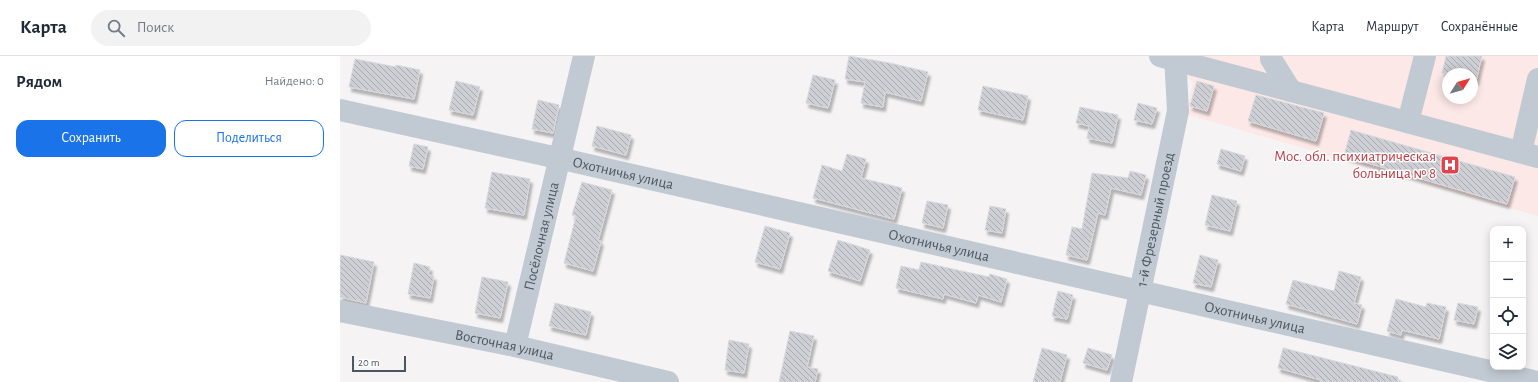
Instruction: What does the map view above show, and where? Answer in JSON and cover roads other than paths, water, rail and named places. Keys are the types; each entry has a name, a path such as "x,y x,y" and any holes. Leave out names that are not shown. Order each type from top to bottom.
{"street":[{"name":"Посёлочная улица","path":"515,346 558,158 584,56"},
{"path":"1271,56 1271,59 1291,91"},
{"path":"1408,122 1425,56"},
{"path":"1170,57 1530,155 1538,79"},
{"name":"1-й Фрезерный проезд","path":"1121,382 1178,111 1170,57"},
{"name":"Охотничья улица","path":"340,110 1140,290 1538,382"},
{"name":"Восточная улица","path":"340,311 515,346 668,382"}],"place":[{"name":"Мос. обл. психиатрическая больница № 8","path":"1450,165"}]}
